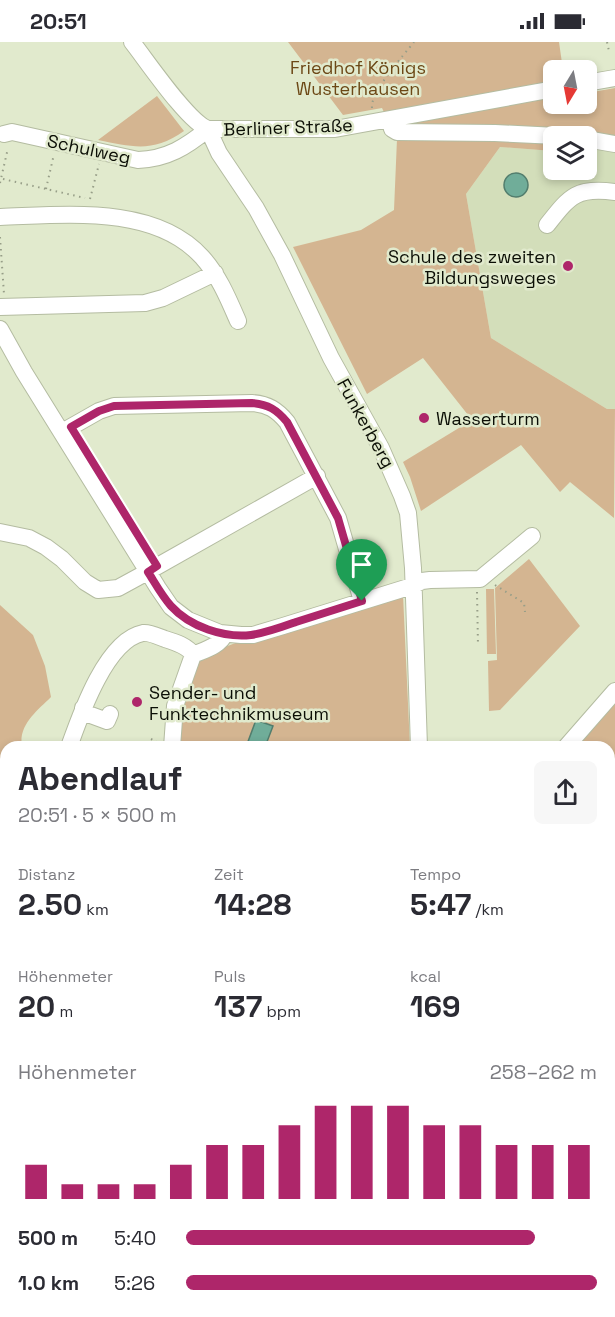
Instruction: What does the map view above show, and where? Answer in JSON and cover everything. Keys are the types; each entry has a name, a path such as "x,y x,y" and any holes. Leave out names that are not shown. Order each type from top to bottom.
{"street":[{"name":"Berliner Straße","path":"132,42 191,116 198,124 208,129 335,129 543,91"},
{"path":"597,81 615,78"},
{"path":"383,121 397,132 543,135"},
{"name":"Schulweg","path":"1,134 12,132 121,158 154,160 182,149 208,129"},
{"name":"Funkerberg","path":"208,129 219,153 276,242 331,358 394,475 408,513 418,741"},
{"path":"597,141 615,144"},
{"path":"547,225 566,201 574,195 588,191 615,192"},
{"path":"0,217 104,215 164,231 185,242 215,273 238,321"},
{"path":"3,307 145,303 163,298 215,273"},
{"path":"0,329 24,372 148,572 171,607 188,620 225,634 253,635 422,581 480,579 532,536"},
{"path":"62,432 99,411 114,406 263,404 279,412 287,422 338,518 362,601"},
{"path":"0,532 29,538 46,548 62,559 84,582 98,590 118,588 316,476"},
{"path":"71,741 97,678 112,656 129,640 142,633 187,648 193,655"},
{"path":"172,741 175,706 193,655 216,644 225,634"},
{"path":"571,741 615,691"},
{"path":"83,708 88,714 107,721 110,714"}],"path":[{"path":"383,121 371,103 414,42"},
{"path":"607,42 609,51"},
{"path":"0,183 10,139 1,134"},
{"path":"46,189 56,142"},
{"path":"90,199 98,167"},
{"path":"3,179 84,198"},
{"path":"0,237 3,307"},
{"path":"493,584 524,603 525,612"},
{"path":"474,586 477,593 478,646"}],"shaded area":[{"path":"597,146 615,150 615,409 607,409 491,338 466,194 500,147 543,150 543,180 597,180"}],"green space":[{"name":"Friedhof Königs Wusterhausen","path":"288,42 559,42 562,60 543,60 543,114 597,114 597,91 615,88 615,150 597,141 597,126 543,126 543,150 500,147 466,194 491,338 607,409 615,409 614,518 570,482 560,492 521,445 421,511 403,462 472,420 423,358 367,394 293,247 361,230 394,210 397,139 382,108 343,115"},
{"path":"157,96 184,131 162,143 143,146 98,140"},
{"path":"529,559 580,626 500,710 489,711 488,661 497,660 495,588"},
{"path":"486,589 494,589 496,654 487,654"},
{"path":"403,595 410,741 179,741 181,706 192,666 203,657 226,647 325,616"},
{"path":"0,605 33,635 45,666 51,697 26,725 22,741 0,741"},
{"path":"615,702 615,741 581,741"}],"water":[{"path":"516,173 524,177 528,185 524,193 516,197 508,193 504,185 508,177"},
{"path":"256,720 273,726 267,741 248,741"}],"place":[{"name":"Schule des zweiten Bildungsweges","path":"568,266"},
{"name":"Wasserturm","path":"424,418"},
{"name":"Sender- und Funktechnikmuseum","path":"137,702"}],"route":[{"path":"252,403 263,404 279,412 287,422 338,518 362,601 253,635 220,633 188,620 171,607 148,572 157,566 71,427 99,411 114,406 252,403"}]}
